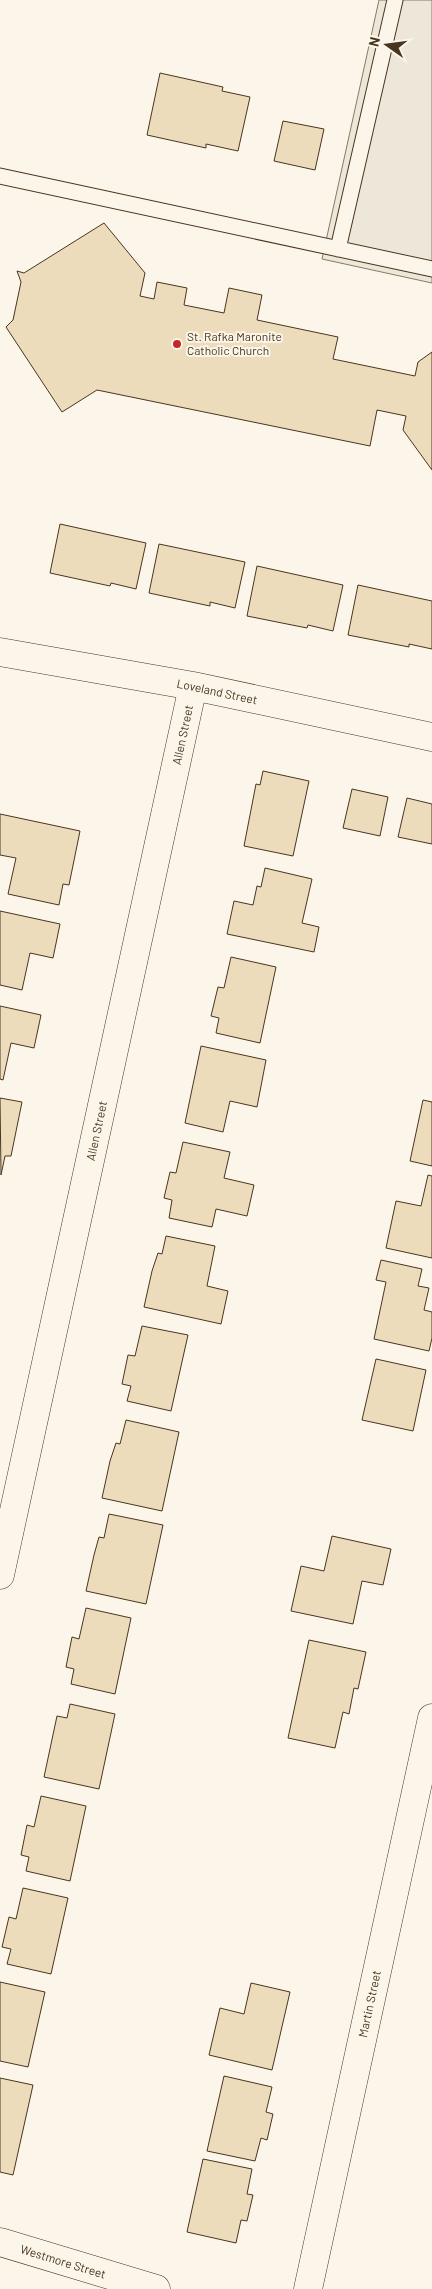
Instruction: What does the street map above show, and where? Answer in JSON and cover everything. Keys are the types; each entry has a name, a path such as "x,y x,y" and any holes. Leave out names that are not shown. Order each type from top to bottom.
{"street":[{"name":"Loveland Street","path":"0,652 194,686 432,737"},
{"name":"Allen Street","path":"0,1575 194,686"},
{"name":"Martin Street","path":"308,2289 432,1718"},
{"name":"Westmore Street","path":"0,2242 100,2274 156,2289"}],"lane":[{"path":"338,249 395,0"},
{"path":"0,176 432,269"}],"shaded area":[{"path":"379,0 432,0 432,283 322,259"}],"building":[{"path":"160,73 223,87 222,91 250,97 238,151 206,144 206,148 147,135"},
{"path":"283,121 324,129 315,170 274,161"},
{"name":"St. Rafka Maronite Catholic Church","path":"104,223 145,273 140,296 154,299 157,282 187,288 184,305 224,313 229,288 262,295 257,320 338,337 333,359 415,376 418,362 432,352 432,470 403,430 406,416 377,410 370,446 97,390 62,412 6,327 13,320 21,282 17,271 24,273"},
{"path":"60,524 146,543 136,589 111,583 110,586 50,573"},
{"path":"159,544 245,562 235,608 210,602 210,606 149,593"},
{"path":"257,566 343,585 333,631 308,625 307,628 247,616"},
{"path":"358,585 432,601 432,649 409,644 409,647 348,635"},
{"path":"263,771 309,781 293,856 244,846 256,784 260,785"},
{"path":"352,789 388,797 380,836 343,828"},
{"path":"407,798 432,804 432,844 398,837"},
{"path":"0,814 80,831 69,885 63,884 59,905 8,894 16,858 0,855"},
{"path":"265,868 312,879 302,923 319,927 314,952 227,934 234,901 253,905 257,886 261,887"},
{"path":"0,911 60,924 53,958 30,953 22,990 0,985"},
{"path":"231,957 276,967 260,1043 216,1033 219,1018 211,1016 218,987 224,988"},
{"path":"0,1006 41,1015 34,1048 11,1043 3,1080 0,1079"},
{"path":"201,1046 266,1060 257,1107 230,1101 223,1132 185,1123"},
{"path":"0,1098 22,1102 11,1156 5,1156 1,1175"},
{"path":"423,1100 432,1102 432,1166 410,1161"},
{"path":"183,1142 230,1152 224,1178 254,1185 247,1216 216,1209 212,1227 169,1218 172,1200 164,1198 170,1172 176,1173"},
{"path":"428,1175 432,1176 432,1258 386,1248 396,1201 421,1206"},
{"path":"166,1236 215,1246 207,1286 228,1291 221,1324 144,1307 152,1271 158,1253 162,1254"},
{"path":"381,1260 422,1269 418,1286 429,1288 424,1310 432,1312 432,1338 429,1351 374,1339 386,1282 376,1280"},
{"path":"142,1326 188,1335 171,1411 127,1401 131,1386 122,1384 128,1355 135,1356"},
{"path":"376,1359 426,1370 413,1431 362,1420"},
{"path":"126,1420 179,1432 162,1511 102,1498 110,1461 116,1443 120,1444"},
{"path":"109,1514 163,1525 146,1604 86,1591 99,1537 104,1538"},
{"path":"332,1536 391,1549 383,1585 362,1581 353,1624 291,1611 301,1566 324,1571"},
{"path":"86,1608 131,1618 115,1694 71,1684 74,1669 66,1667 72,1637 79,1639"},
{"path":"309,1640 366,1652 358,1689 354,1688 349,1714 343,1712 335,1748 288,1738"},
{"path":"70,1704 115,1714 99,1789 44,1777 57,1716 67,1718"},
{"path":"41,1796 86,1806 70,1881 26,1871 29,1857 21,1855 27,1825 34,1827"},
{"path":"23,1888 68,1898 51,1974 7,1964 11,1949 2,1947 9,1917 16,1919"},
{"path":"0,1982 45,1992 28,2067 0,2061"},
{"path":"251,1983 290,1992 272,2070 209,2055 220,2008 244,2014"},
{"path":"224,2076 272,2087 266,2112 273,2114 267,2140 261,2138 255,2161 207,2151"},
{"path":"0,2078 33,2085 13,2175 0,2172"},
{"path":"203,2159 252,2169 247,2194 253,2195 247,2221 241,2220 236,2243 187,2232"}],"place":[{"name":"St. Rafka Maronite Catholic Church","path":"177,344"}]}
